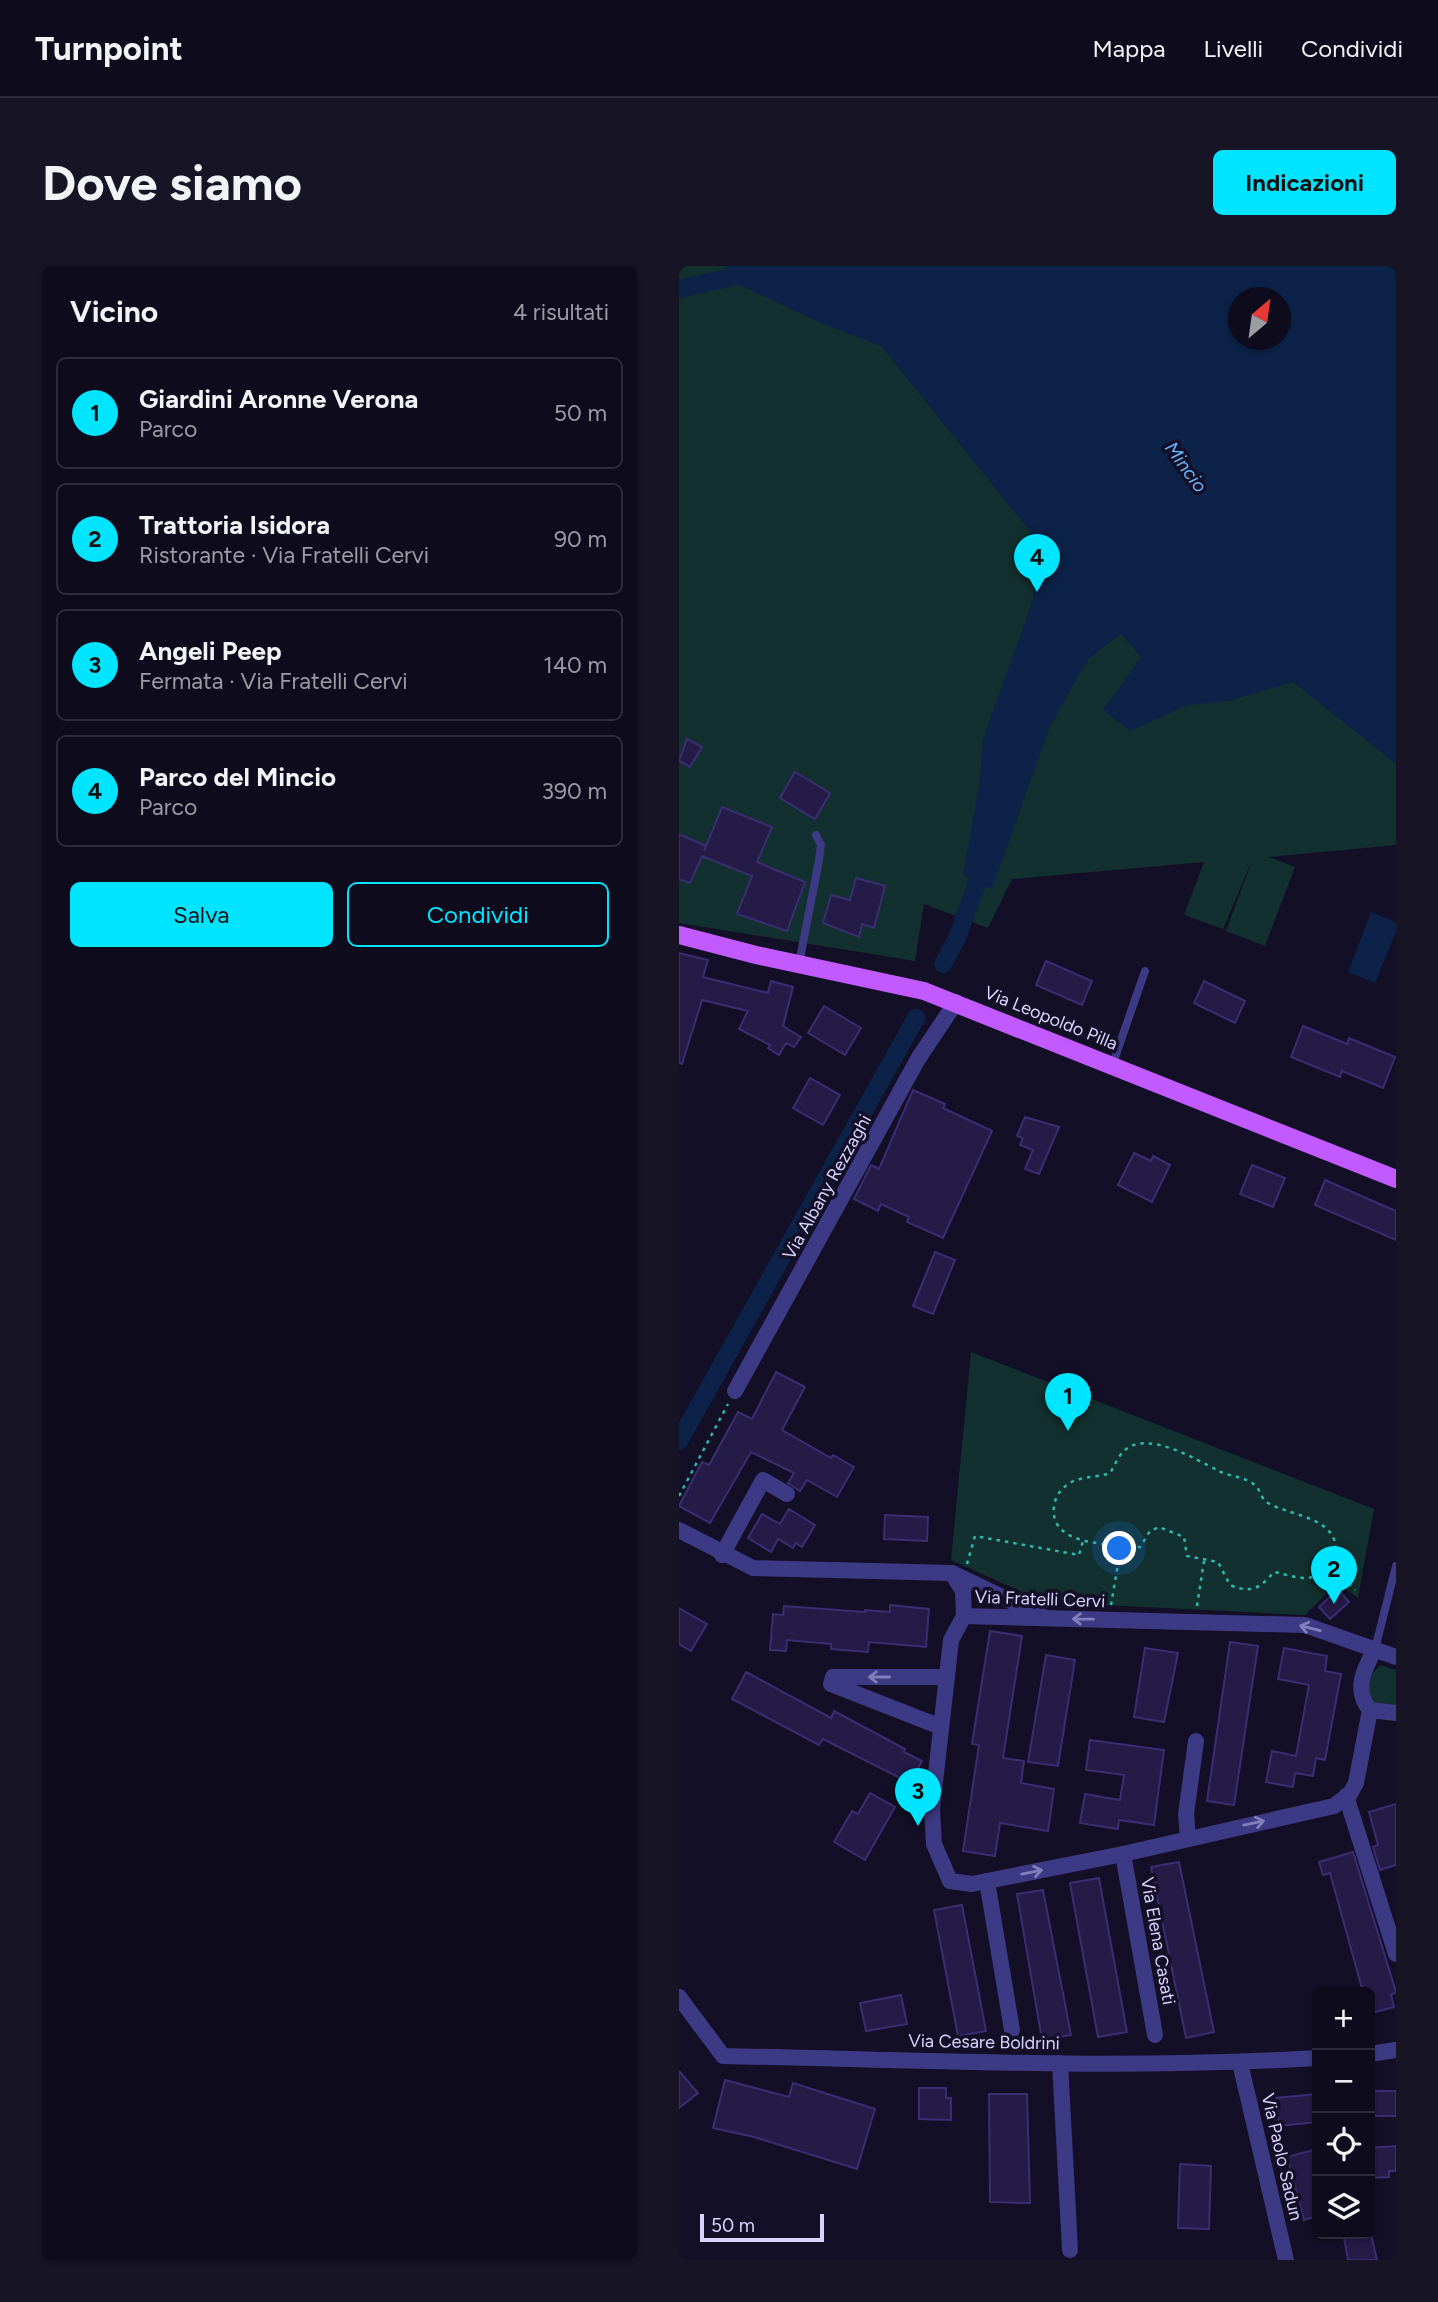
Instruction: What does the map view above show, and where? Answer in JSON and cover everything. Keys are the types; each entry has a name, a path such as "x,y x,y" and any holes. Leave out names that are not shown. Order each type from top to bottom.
{"main road":[{"name":"Via Leopoldo Pilla","path":"679,935 799,964 904,985 950,1000 1396,1179"}],"street":[{"name":"Via Albany Rezzaghi","path":"735,1391 950,1000"},
{"path":"722,1555 763,1480 787,1494"},
{"path":"679,1530 722,1555 753,1568 959,1570 1048,1618"},
{"path":"959,1570 964,1616"},
{"name":"Via Fratelli Cervi","path":"988,1881 960,1884 950,1881 944,1874 934,1844 932,1823 951,1640 964,1616 1305,1625 1396,1657"},
{"path":"1375,1648 1364,1668 1360,1689 1363,1702 1370,1710 1396,1713"},
{"path":"941,1727 831,1684 832,1677 947,1677"},
{"path":"1012,2030 988,1881 1123,1854 1334,1806 1346,1797 1356,1783 1370,1710"},
{"path":"1188,1838 1186,1814 1196,1741"},
{"path":"1346,1797 1396,1954"},
{"name":"Via Elena Casati","path":"1123,1854 1155,2035"},
{"name":"Via Cesare Boldrini","path":"679,1997 723,2056 1060,2063 1240,2063 1312,2058"},
{"path":"1375,2053 1396,2050"},
{"path":"1060,2063 1070,2250"},
{"name":"Via Paolo Sadun","path":"1240,2063 1286,2260"}],"lane":[{"path":"799,964 821,845 816,835"},
{"path":"1112,1066 1145,971"},
{"path":"1375,1648 1396,1566"}],"path":[{"path":"679,1496 735,1391"},
{"path":"1142,1444 1153,1444 1165,1446 1193,1460 1201,1460 1219,1472 1243,1478 1255,1486 1265,1501 1323,1527 1333,1538 1336,1553 1331,1565 1323,1573 1306,1578 1274,1572 1265,1584 1255,1590 1242,1590 1230,1585 1218,1562 1187,1556 1184,1537 1174,1531 1159,1527 1150,1531 1140,1548 1083,1541 1061,1530 1054,1516 1057,1495 1068,1484 1083,1478 1109,1474 1124,1451 1142,1444"},
{"path":"959,1570 975,1536 1079,1555 1083,1541"},
{"path":"1111,1605 1121,1546"},
{"path":"1197,1609 1205,1561"},
{"path":"1331,1565 1355,1590"}],"green space":[{"path":"679,266 1396,266 1396,845 1269,857 1295,867 1265,946 1226,931 1253,858 1223,929 1184,915 1204,862 1012,879 988,928 924,904 915,961 679,923"},
{"path":"971,1352 1374,1509 1358,1598 1337,1583 1305,1615 1044,1602 951,1560"},
{"path":"1381,1665 1396,1670 1396,1708 1372,1702 1368,1695 1370,1675"}],"water":[{"name":"Mincio","path":"727,266 1396,266 1396,764 1293,682 1228,701 1187,705 1130,731 1103,710 1141,657 1121,634 1088,659 1050,726 992,889 963,875 980,780 983,739 1033,600 1036,539 881,346 821,323 735,283"},
{"path":"1371,912 1396,922 1396,932 1375,983 1348,972"}],"building":[{"path":"687,739 702,747 690,767 679,761"},
{"path":"795,772 830,793 815,819 780,798"},
{"path":"722,807 772,827 757,862 805,882 787,931 737,914 752,876 702,856 690,883 679,879 679,834 706,846 704,851"},
{"path":"856,878 885,886 874,928 862,924 859,937 823,923 831,895 850,900"},
{"path":"679,953 708,960 703,977 768,993 771,981 793,987 783,1026 801,1037 794,1047 786,1043 779,1055 768,1048 770,1045 739,1029 748,1011 702,1000 682,1064 679,1063"},
{"path":"1046,961 1092,981 1082,1005 1036,985"},
{"path":"1204,981 1245,1001 1235,1023 1194,1003"},
{"path":"824,1006 861,1028 845,1055 808,1033"},
{"path":"1303,1026 1347,1044 1349,1038 1395,1057 1383,1088 1342,1071 1340,1077 1291,1057"},
{"path":"810,1078 840,1095 823,1125 793,1108"},
{"path":"913,1090 945,1104 943,1108 992,1131 943,1238 907,1222 909,1217 881,1204 878,1211 854,1199 871,1165 879,1169"},
{"path":"1025,1117 1059,1127 1039,1174 1025,1169 1033,1150 1020,1145 1023,1138 1017,1136"},
{"path":"1134,1153 1151,1161 1153,1156 1170,1165 1152,1202 1118,1185"},
{"path":"1252,1165 1285,1178 1273,1207 1240,1194"},
{"path":"1325,1180 1396,1211 1396,1240 1315,1205"},
{"path":"935,1252 955,1260 933,1314 913,1306"},
{"path":"776,1372 805,1387 782,1430 831,1458 833,1455 854,1467 837,1497 807,1480 800,1491 788,1483 794,1473 751,1452 710,1523 679,1506 702,1462 709,1465 738,1412 752,1419"},
{"path":"789,1509 815,1525 802,1547 796,1543 793,1548 778,1539 771,1552 748,1538 762,1514 780,1524"},
{"path":"885,1515 928,1517 927,1541 884,1539"},
{"path":"1338,1589 1349,1602 1330,1619 1319,1607"},
{"path":"890,1605 929,1609 926,1647 869,1642 868,1652 831,1649 831,1644 787,1640 786,1651 770,1650 773,1614 783,1615 784,1606 890,1612"},
{"path":"679,1608 707,1624 691,1651 679,1644"},
{"path":"990,1631 1022,1636 1003,1758 1024,1761 1021,1783 1054,1789 1048,1831 1000,1823 995,1856 963,1851 979,1745 972,1744"},
{"path":"1230,1642 1258,1646 1234,1805 1207,1801"},
{"path":"1145,1648 1178,1653 1164,1722 1134,1717"},
{"path":"1284,1648 1327,1656 1325,1671 1341,1674 1325,1760 1316,1758 1313,1776 1295,1773 1293,1787 1266,1782 1272,1751 1296,1756 1309,1685 1278,1679"},
{"path":"1046,1655 1075,1660 1058,1766 1028,1762"},
{"path":"746,1672 831,1718 834,1711 905,1749 904,1752 922,1761 910,1783 823,1739 819,1745 732,1699"},
{"path":"1090,1740 1164,1750 1154,1825 1119,1820 1118,1829 1080,1823 1085,1794 1120,1800 1124,1775 1086,1770"},
{"path":"870,1793 895,1807 865,1860 834,1842 852,1811 858,1814"},
{"path":"1396,1804 1396,1865 1380,1870 1373,1847 1378,1845 1369,1812"},
{"path":"1353,1852 1396,1992 1391,1995 1394,2007 1375,2012 1375,1987 1362,1987 1330,1873 1323,1875 1319,1862"},
{"path":"1179,1862 1214,2032 1186,2038 1151,1867"},
{"path":"1099,1878 1127,2032 1098,2037 1070,1883"},
{"path":"1043,1890 1071,2035 1042,2040 1017,1894"},
{"path":"962,1905 986,2031 958,2036 934,1910"},
{"path":"901,1995 907,2024 866,2031 860,2003"},
{"path":"679,2071 698,2093 679,2108"},
{"path":"725,2080 789,2097 793,2083 875,2109 857,2169 754,2137 713,2128"},
{"path":"919,2088 946,2088 946,2098 951,2098 951,2120 919,2119"},
{"path":"1375,2091 1396,2091 1396,2116 1375,2116"},
{"path":"989,2094 1027,2094 1030,2203 990,2202"},
{"path":"1312,2094 1312,2123 1279,2126 1276,2098"},
{"path":"1396,2146 1396,2171 1389,2171 1389,2177 1375,2178 1375,2148"},
{"path":"1312,2150 1312,2218 1304,2220 1287,2157"},
{"path":"1180,2164 1211,2166 1209,2229 1178,2228"},
{"path":"1344,2239 1372,2239 1377,2260 1348,2260"}],"waterway":[{"path":"679,289 781,266"},
{"path":"943,964 957,938 985,861"},
{"path":"679,1441 916,1018"}],"place":[{"name":"Parco del Mincio","path":"1037,592"},
{"name":"Giardini Aronne Verona","path":"1068,1431"},
{"name":"Trattoria Isidora","path":"1334,1604"},
{"name":"Angeli Peep","path":"918,1826"}]}
